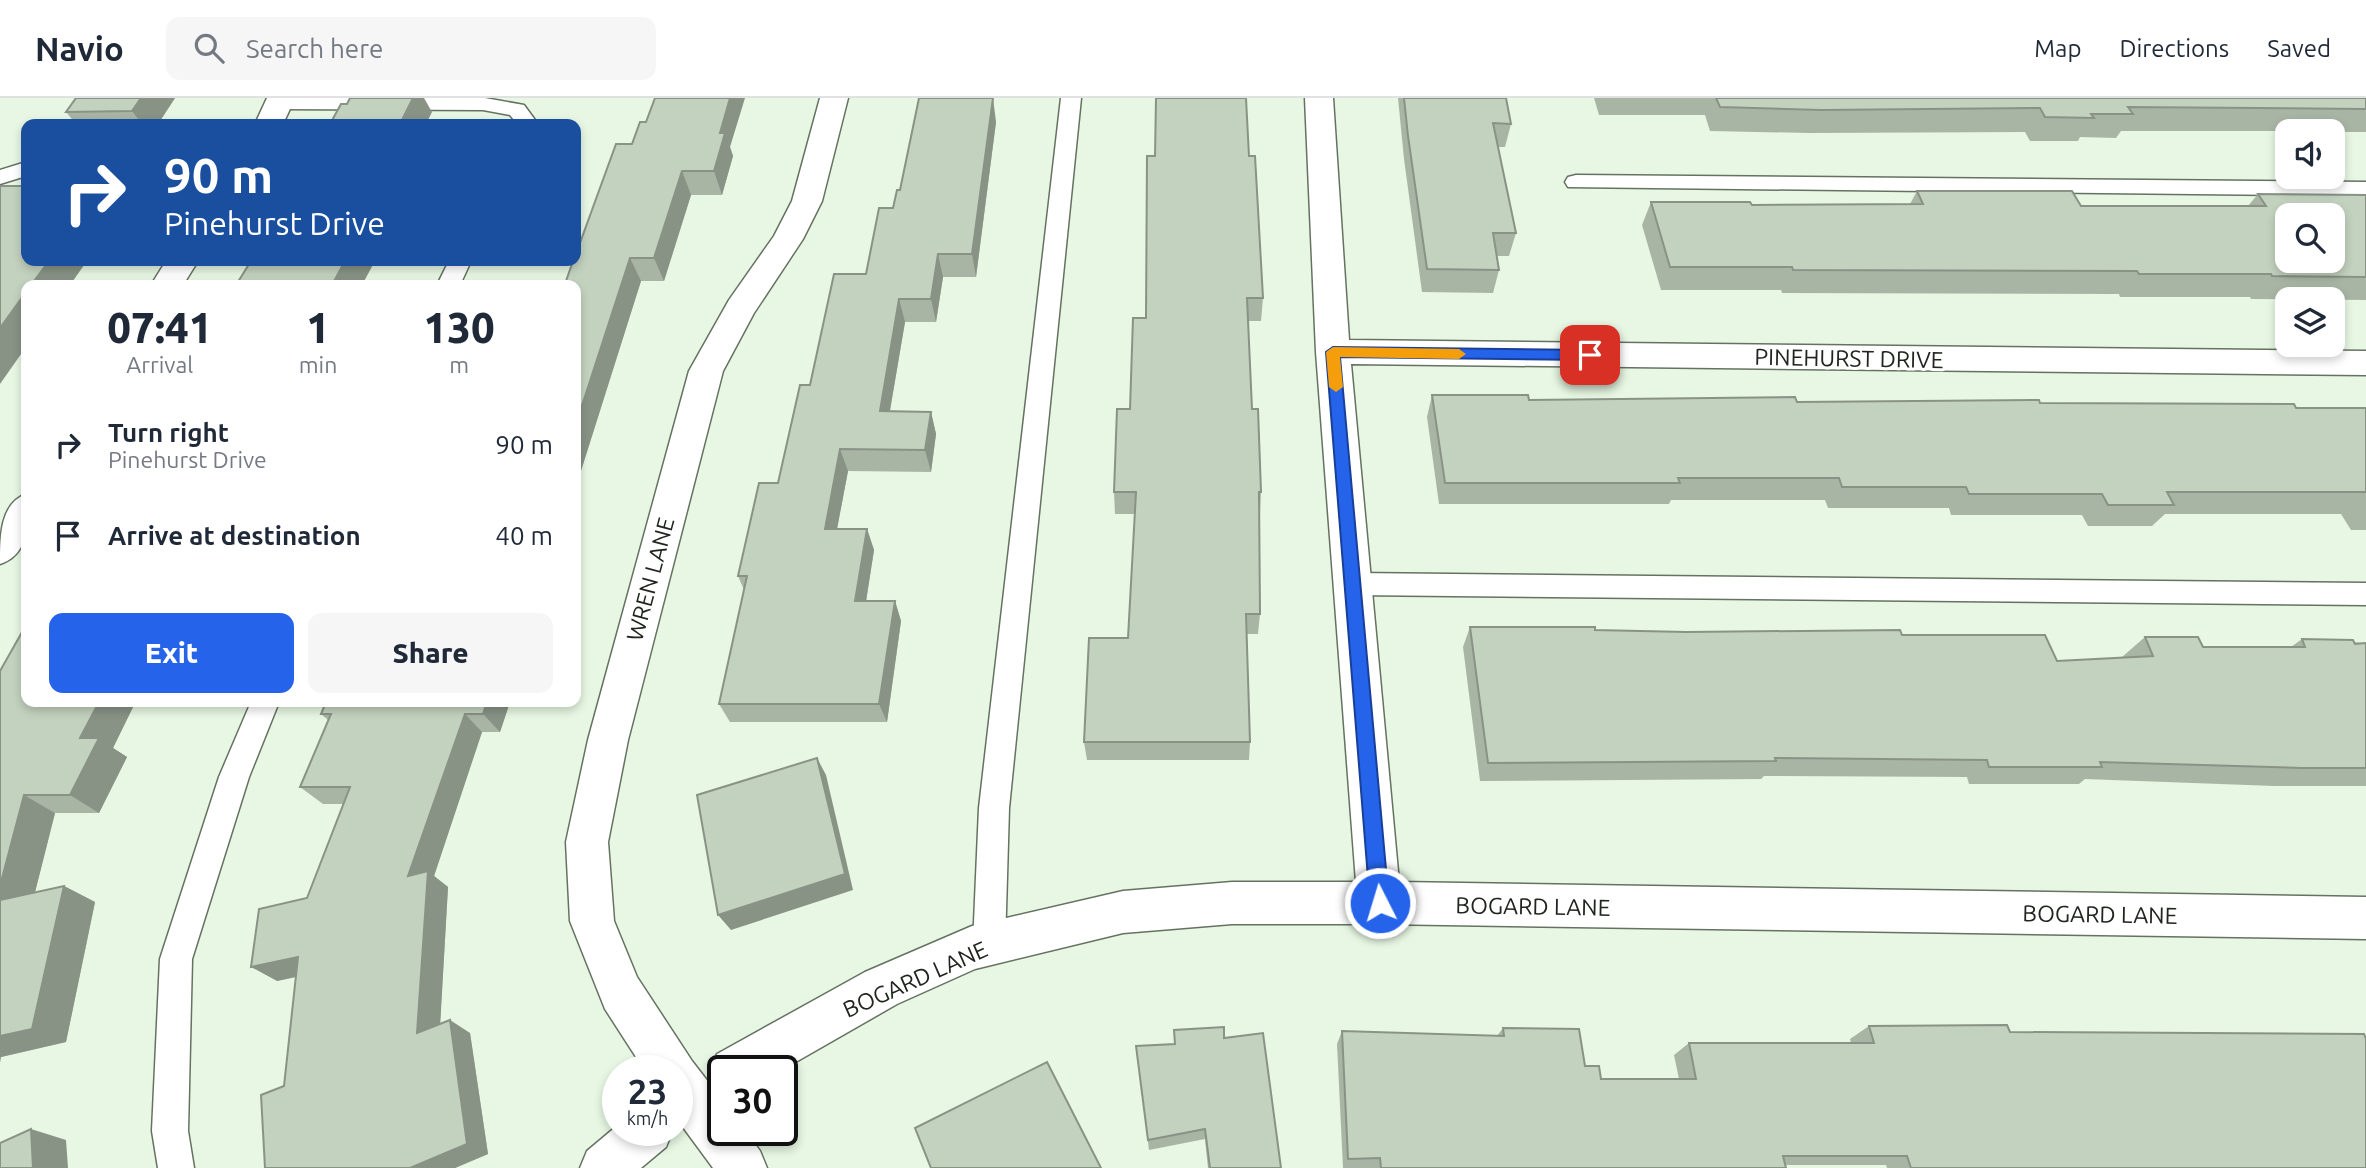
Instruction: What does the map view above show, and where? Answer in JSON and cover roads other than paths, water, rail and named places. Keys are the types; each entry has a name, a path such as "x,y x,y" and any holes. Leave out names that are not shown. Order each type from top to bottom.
{"street":[{"name":"WREN LANE","path":"666,1055 621,993 592,921 587,842 608,740 705,372 740,308 788,239 807,201 834,98"},
{"path":"1319,98 1333,352 1380,903"},
{"name":"PINEHURST DRIVE","path":"1333,352 2366,363"},
{"path":"0,550 21,516"},
{"name":"BOGARD LANE","path":"762,1055 881,988 972,948 1123,912 1232,903 1380,903 2366,918"},
{"name":"WREN LANE","path":"693,1093 743,1168"},
{"path":"604,1168 630,1146"}],"lane":[{"path":"989,945 994,808 1071,98"},
{"path":"276,108 483,104 517,110 524,119"},
{"path":"0,177 21,171"},
{"path":"1576,182 2366,189"},
{"path":"1354,584 2366,594"},
{"path":"176,1168 170,1131 176,960 234,777 263,707"}]}
